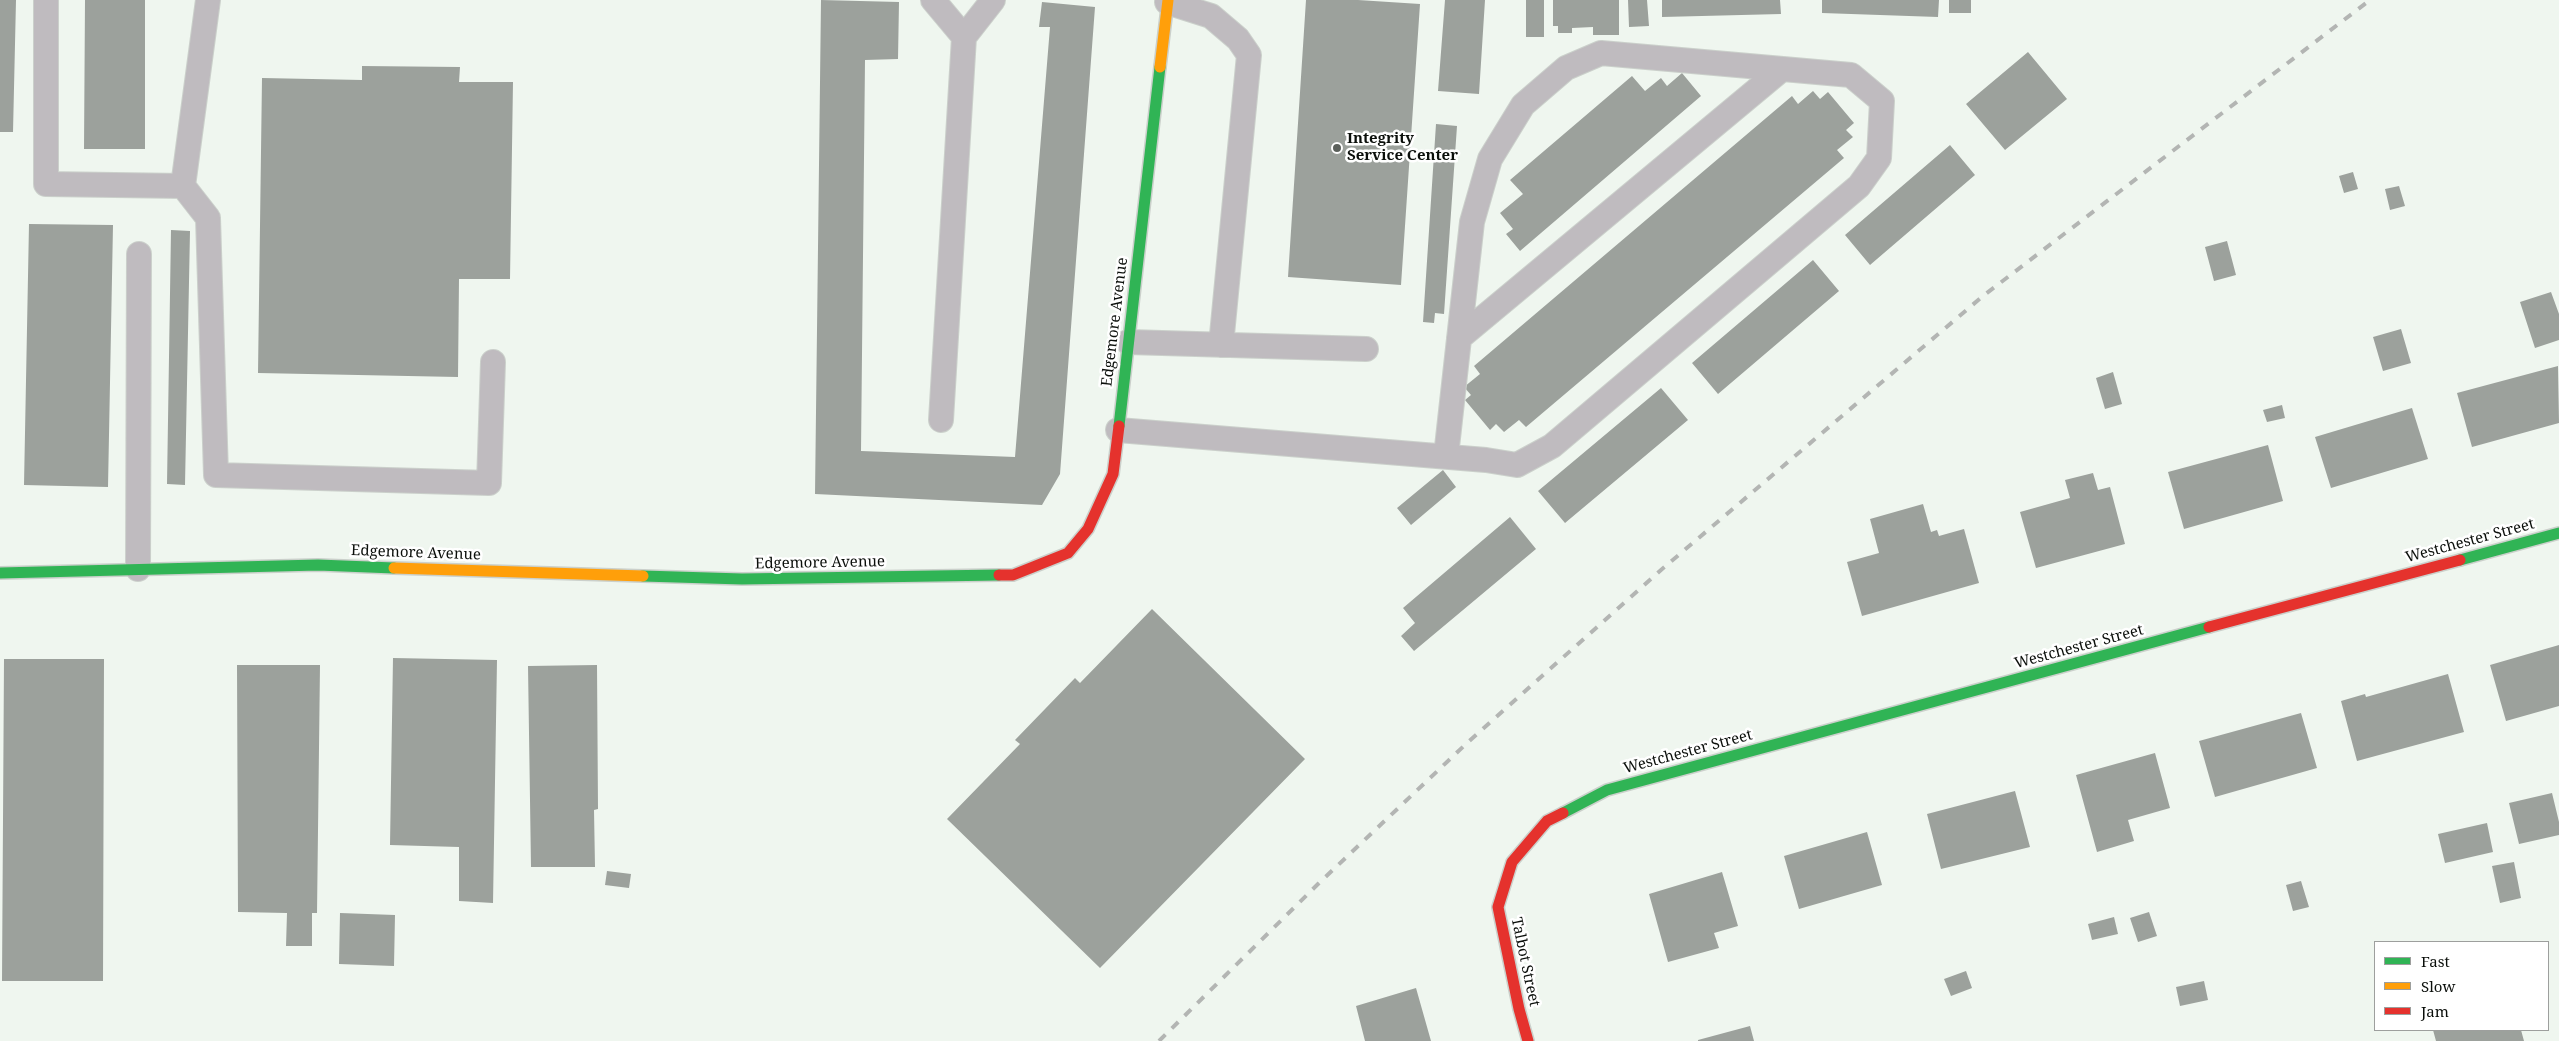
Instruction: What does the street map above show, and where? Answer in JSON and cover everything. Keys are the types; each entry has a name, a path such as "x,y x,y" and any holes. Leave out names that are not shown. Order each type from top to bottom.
{"street":[{"name":"Edgemore Avenue","path":"0,573 318,565 742,579 1013,575 1068,553 1088,529 1113,474 1168,1"},
{"name":"Westchester Street","path":"1607,790 2559,533"},
{"name":"Talbot Street","path":"1528,1041 1519,1009 1498,907 1512,862 1547,821 1607,790"}],"lane":[{"path":"46,0 46,184 183,186"},
{"path":"208,0 183,186 208,218 216,475 489,483 492,362"},
{"path":"933,0 964,37"},
{"path":"941,420 964,37 993,0"},
{"path":"1168,1 1211,16 1238,39 1249,55 1221,345"},
{"path":"1118,430 1446,456 1517,465 1552,446 1859,186 1879,158 1882,101 1851,75 1601,53 1566,68 1522,104 1490,159 1472,222 1446,456"},
{"path":"1459,338 1782,69"},
{"path":"138,569 139,254"},
{"path":"1128,342 1366,349"}],"building":[{"path":"0,0 16,0 13,132 0,132"},
{"path":"85,0 145,0 145,149 84,149"},
{"path":"821,0 899,2 898,59 865,60 861,451 1015,457 1050,27 1039,27 1042,2 1095,7 1060,474 1042,505 815,494"},
{"path":"1306,0 1358,0 1420,4 1401,285 1288,277"},
{"path":"1445,0 1485,0 1479,94 1438,91"},
{"path":"1526,0 1544,0 1544,37 1526,37"},
{"path":"1553,0 1619,0 1619,35 1593,35 1593,27 1572,28 1572,33 1558,33 1558,26 1553,26"},
{"path":"1628,0 1647,0 1649,26 1629,27"},
{"path":"1662,0 1780,0 1781,14 1662,17"},
{"path":"1822,0 1939,0 1938,17 1822,13"},
{"path":"1949,0 1971,0 1971,13 1949,13"},
{"path":"2028,52 2067,99 2005,150 1966,104"},
{"path":"362,66 460,67 459,82 513,82 510,279 459,279 458,377 258,373 262,78 362,80"},
{"path":"1682,73 1701,96 1520,251 1506,234 1513,229 1500,213 1523,194 1510,180 1632,76 1645,91 1661,78 1667,86"},
{"path":"1813,91 1820,99 1828,92 1854,123 1846,130 1853,137 1837,150 1844,158 1526,427 1519,420 1504,432 1496,424 1490,430 1465,400 1471,395 1464,387 1480,374 1474,366 1792,96 1798,104"},
{"path":"1436,124 1457,126 1444,314 1435,313 1434,323 1423,322"},
{"path":"1950,145 1975,175 1870,265 1845,235"},
{"path":"2353,172 2358,189 2344,193 2339,176"},
{"path":"2399,186 2405,206 2390,210 2385,189"},
{"path":"29,224 113,225 108,487 24,485"},
{"path":"171,230 190,231 185,485 167,484"},
{"path":"2227,241 2236,275 2214,281 2205,247"},
{"path":"1813,260 1839,291 1718,394 1692,363"},
{"path":"2551,292 2559,314 2559,340 2535,348 2520,302"},
{"path":"2401,329 2411,363 2383,371 2373,337"},
{"path":"2558,366 2559,423 2472,447 2457,393"},
{"path":"2113,372 2122,404 2105,409 2096,378"},
{"path":"1661,388 1688,420 1565,523 1538,491"},
{"path":"2282,405 2285,418 2267,422 2263,410"},
{"path":"2412,408 2428,459 2331,488 2315,437"},
{"path":"2268,445 2283,501 2184,529 2168,472"},
{"path":"1443,470 1456,487 1411,525 1397,508"},
{"path":"2093,473 2098,490 2110,487 2125,544 2036,568 2020,512 2070,498 2065,480"},
{"path":"1923,504 1931,532 1937,530 1939,536 1964,529 1979,583 1862,616 1847,562 1879,553 1870,519"},
{"path":"1510,517 1536,549 1414,651 1401,636 1415,623 1403,608"},
{"path":"1152,609 1305,759 1100,968 947,819 1020,744 1015,740 1075,678 1080,683"},
{"path":"2559,645 2559,706 2506,721 2490,665"},
{"path":"393,658 497,660 493,903 459,901 459,847 390,845"},
{"path":"4,659 104,659 103,981 2,981"},
{"path":"237,665 320,665 317,913 312,913 312,946 286,946 287,913 238,912"},
{"path":"597,665 598,809 594,810 595,867 531,867 528,666"},
{"path":"2448,674 2464,732 2357,761 2341,701 2365,694 2366,697"},
{"path":"2301,713 2317,768 2215,797 2199,741"},
{"path":"2155,753 2170,808 2128,820 2134,841 2097,852 2076,775"},
{"path":"2015,791 2030,847 1941,869 1927,814"},
{"path":"2552,793 2559,822 2559,835 2519,844 2509,803"},
{"path":"2487,823 2493,852 2445,863 2438,834"},
{"path":"1867,832 1882,885 1799,909 1784,856"},
{"path":"2514,862 2521,898 2500,903 2492,866"},
{"path":"607,871 631,874 629,888 605,885"},
{"path":"1722,872 1738,926 1714,933 1719,948 1668,962 1649,894"},
{"path":"2301,881 2309,907 2293,911 2286,885"},
{"path":"2149,912 2157,936 2138,942 2130,918"},
{"path":"340,913 395,915 394,966 339,964"},
{"path":"2114,917 2118,934 2092,940 2088,924"},
{"path":"1966,971 1972,988 1951,996 1944,979"},
{"path":"2204,981 2208,1000 2180,1006 2176,987"},
{"path":"1416,988 1431,1041 1365,1041 1356,1006"},
{"path":"1750,1026 1754,1041 1698,1041 1698,1040"},
{"path":"2433,1031 2521,1031 2524,1041 2436,1041"}],"railway":[{"path":"1159,1041 1318,884 1467,743 1661,570 1983,296 2370,0"}],"traffic: fast":[{"path":"1119,426 1160,67"},
{"path":"2460,560 2559,533"},
{"path":"0,573 318,565 394,568"},
{"path":"643,576 742,579 999,575"},
{"path":"1563,813 1607,790 2209,627"}],"traffic: slow":[{"path":"1160,67 1168,0"},
{"path":"394,568 643,576"}],"traffic: jam":[{"path":"999,575 1013,575 1068,553 1088,529 1113,474 1119,426"},
{"path":"2209,627 2460,560"},
{"path":"1528,1041 1519,1009 1498,907 1512,862 1547,821 1563,813"}],"place":[{"name":"Integrity Service Center","path":"1337,148"}]}
